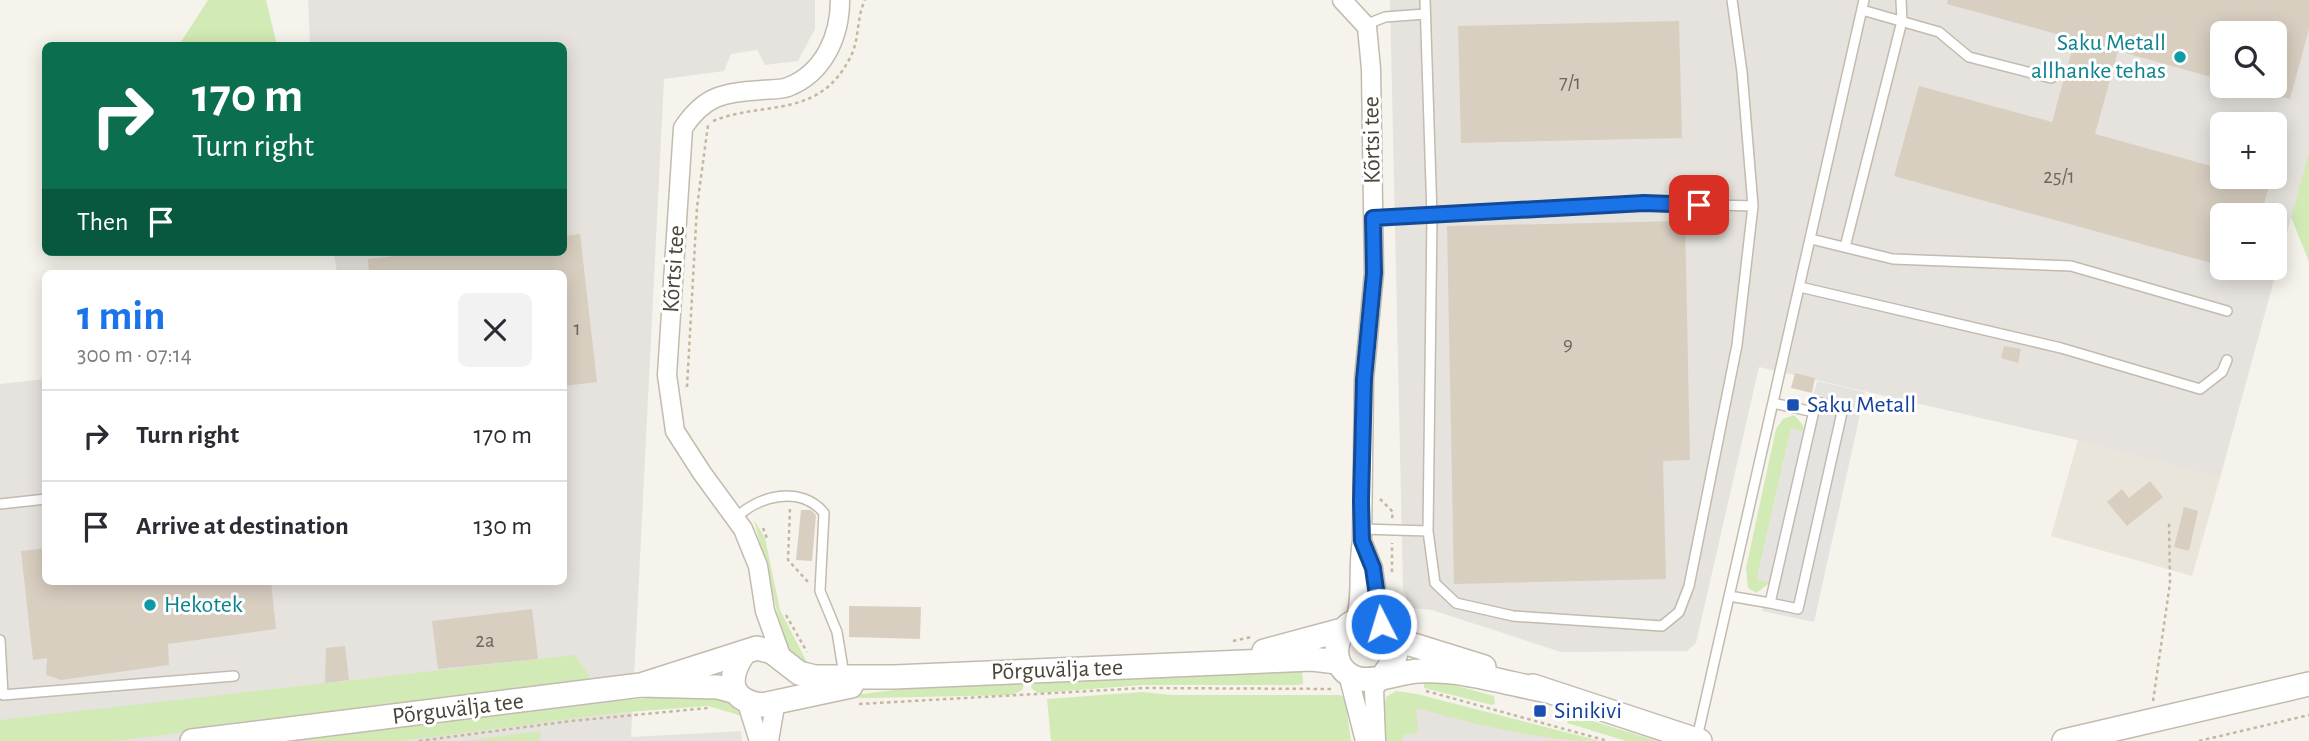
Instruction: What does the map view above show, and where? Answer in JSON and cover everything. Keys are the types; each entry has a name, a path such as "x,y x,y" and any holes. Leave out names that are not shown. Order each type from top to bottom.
{"street":[{"name":"Kõrtsi tee","path":"784,664 774,609 743,529 741,512 675,431 667,375 683,128 696,108 711,99 729,93 787,87 812,73 830,50 840,21 840,0"},
{"path":"1342,0 1365,25"},
{"name":"Kõrtsi tee","path":"1349,626 1359,608 1364,379 1374,273 1371,69 1365,25"},
{"name":"Kõrtsi tee","path":"1362,535 1373,568 1385,591 1393,628"},
{"path":"759,741 732,681 736,665 774,609"},
{"path":"1365,741 1340,675 1336,646 1349,626 1370,620 1393,628 1423,650 1471,662 1547,691 1698,741"},
{"name":"Põrguvälja tee","path":"784,664 815,677 894,677 1223,653 1349,626"},
{"path":"1376,741 1374,689 1392,664 1396,651 1393,628"},
{"path":"744,653 757,649 772,652 784,664 784,689 776,700 769,741"},
{"name":"Põrguvälja tee","path":"641,685 744,653"},
{"name":"Põrguvälja tee","path":"1223,653 1312,659 1340,675"},
{"path":"1340,675 1359,679 1382,676 1419,680 1461,674 1547,691"},
{"name":"Põrguvälja tee","path":"776,700 894,677"},
{"path":"2064,741 2309,684"},
{"name":"Põrguvälja tee","path":"192,741 641,685 718,688 741,697"},
{"path":"741,697 762,705 776,700"}],"lane":[{"path":"1425,0 1432,216 1428,531 1435,583 1456,603 1513,616 1662,626 1679,612 1689,586 1737,345 1753,206 1742,72 1732,0"},
{"path":"1845,247 1902,21 1901,0"},
{"path":"1698,741 1863,5 1939,32 1969,57 2051,78"},
{"path":"1365,25 1385,17 1425,14"},
{"path":"1373,218 1644,203 1753,206"},
{"path":"1811,239 1893,259 2071,266 2227,311"},
{"path":"1800,288 2061,348 2200,389 2222,372 2227,360"},
{"path":"1729,596 1798,609 1843,408 1816,402 1770,603"},
{"path":"1773,403 1814,412"},
{"path":"741,512 790,495 803,496 814,501 824,513 820,591 837,632 845,677"},
{"path":"0,504 42,499"},
{"path":"1362,535 1392,528 1428,531"},
{"path":"0,640 3,695 234,676"}],"path":[{"path":"686,398 697,207 707,125 714,120 736,114 804,103 824,90 840,74 851,56 865,0"},
{"path":"1379,494 1380,501 1392,512 1385,591 1393,628"},
{"path":"790,495 788,560 798,573 820,591"},
{"path":"741,512 765,531 769,544"},
{"path":"2149,721 2170,583 2169,522"},
{"path":"774,609 814,664 815,677"},
{"path":"1223,653 1252,637"},
{"path":"857,704 1340,675"},
{"path":"1419,680 1608,741"},
{"path":"419,741 571,721 714,707"},
{"path":"2199,741 2309,715"}],"shaded area":[{"path":"308,0 815,0 815,29 798,61 765,65 757,50 731,54 724,71 664,79 631,737 741,731 742,741 0,741 0,384 42,379 42,585 567,585 567,270 337,270 335,256 567,256 567,42 310,42"},
{"path":"1390,0 2309,0 2309,152 2287,233 2287,203 2210,203 2210,280 2274,280 2220,478 2077,440 1759,367 1696,643 1687,651 1561,652 1432,610 1410,608 1403,589"},
{"path":"1817,381 1865,392 1814,622 1762,611 1771,583 1757,579 1791,429 1804,431"},
{"path":"2078,440 2220,478 2192,576 2051,536"},
{"path":"1414,701 1587,741 1394,741"}],"green space":[{"path":"208,0 266,0 276,42 181,42"},
{"path":"2309,152 2309,262 2291,217"},
{"path":"1794,415 1803,425 1804,432 1791,429 1757,579 1771,582 1756,593 1748,588 1746,568 1776,429 1783,419"},
{"path":"754,520 765,538 780,610 810,668 794,659 785,643"},
{"path":"575,655 589,675 586,682 114,741 0,741 0,720"},
{"path":"1302,669 1303,684 1299,685 1143,685 1038,693 1031,688 1032,684"},
{"path":"1424,677 1494,696 1495,703 1492,705 1424,688"},
{"path":"1024,684 1022,690 1013,695 821,699 928,686"},
{"path":"1396,691 1600,741 1530,735 1416,708 1418,733 1403,735 1403,741 1381,741 1379,703 1385,702 1386,697"},
{"path":"700,692 731,704 742,716 708,706 615,713 401,741 279,741"},
{"path":"1142,692 1172,695 1339,695 1345,697 1351,741 1051,741 1047,699"},
{"path":"1570,714 1657,741 1626,741 1567,723"},
{"path":"541,731 539,741 462,741"}],"building":[{"path":"1948,0 2309,0 2309,29 2290,99 2286,98 2287,21 2210,21 2210,77 2118,51 2095,134 2210,166 2210,189 2268,189 2264,203 2210,203 2210,263 1894,176 1919,86 2052,122 2075,39 1947,4"},
{"path":"1679,21 1682,138 1461,143 1458,26"},
{"path":"1685,221 1690,460 1663,461 1666,579 1454,584 1447,226"},
{"path":"580,234 597,382 567,386 567,270 369,270 368,259 395,256 567,256 567,236"},
{"path":"2004,346 2021,349 2018,363 2001,358"},
{"path":"1795,373 1815,378 1812,393 1791,388"},
{"path":"2150,481 2163,497 2127,526 2107,502 2122,489 2129,498"},
{"path":"2184,507 2198,511 2189,551 2174,547"},
{"path":"801,510 811,510 816,515 812,561 796,560"},
{"name":"Hekotek","path":"42,548 42,585 271,585 276,629 168,644 169,665 61,680 46,675 47,658 33,660 21,551"},
{"path":"849,606 921,607 920,639 849,637"},
{"path":"532,609 538,659 438,669 432,621"},
{"path":"345,646 349,680 325,683 326,648"}],"place":[{"name":"Saku Metall allhanke tehas","path":"2180,57"},
{"name":"Saku Metall","path":"1793,405"},
{"name":"Hekotek","path":"150,605"},
{"name":"Sinikivi","path":"1540,711"}],"route":[{"path":"1381,624 1373,568 1362,541 1361,501 1364,379 1374,273 1373,218 1644,203 1699,205"}]}
